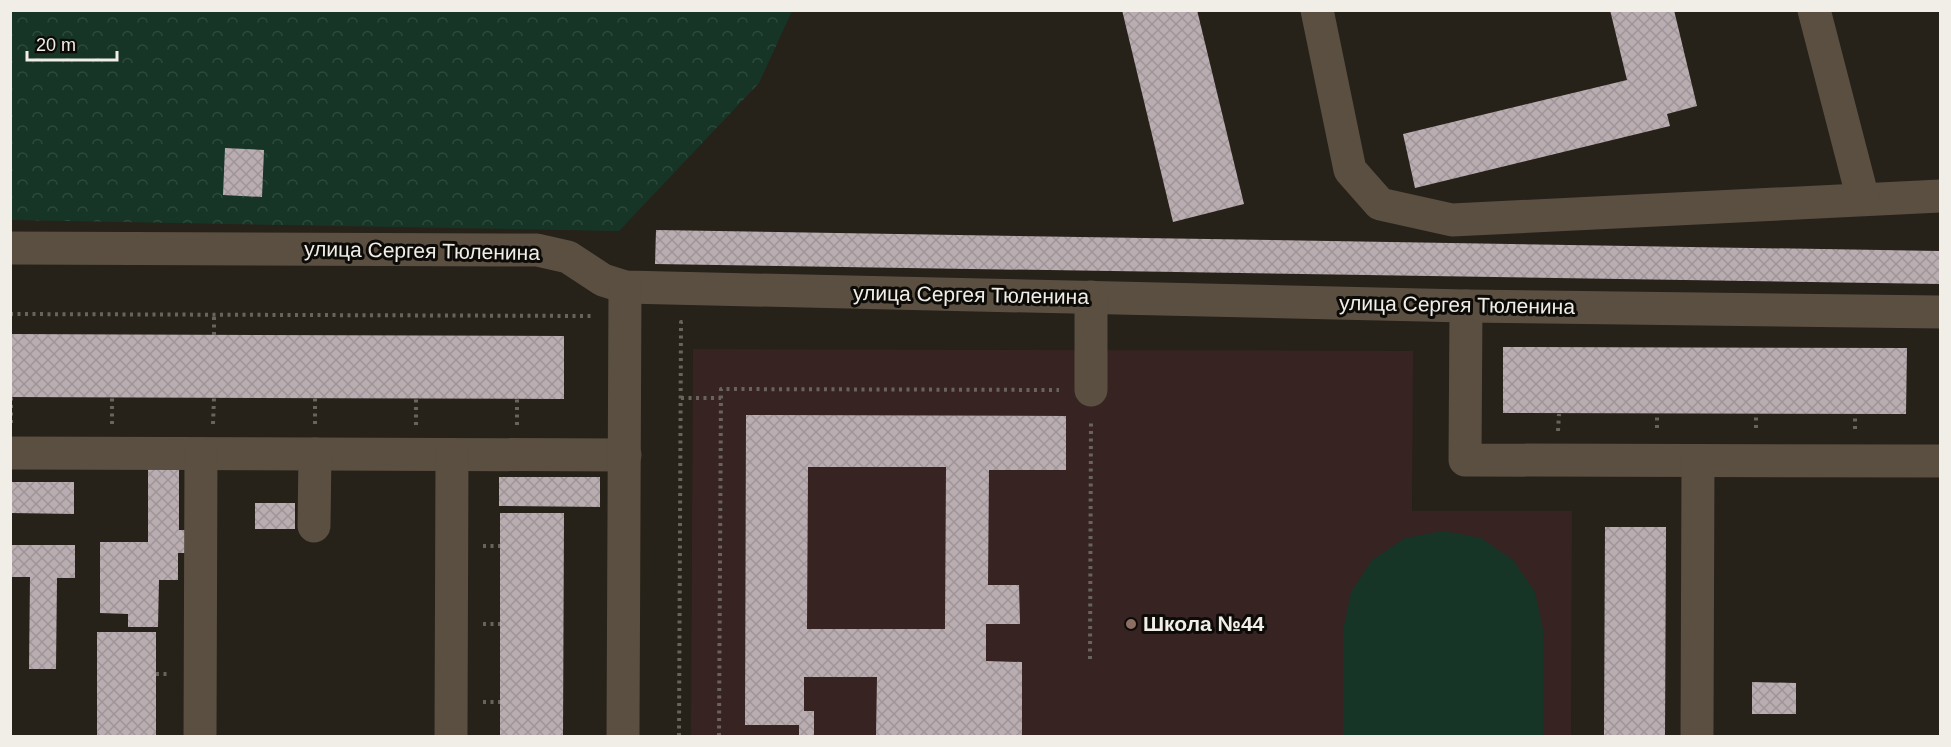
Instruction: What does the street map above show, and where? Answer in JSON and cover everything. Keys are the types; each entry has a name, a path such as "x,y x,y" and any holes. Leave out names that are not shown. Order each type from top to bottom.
{"street":[{"path":"1317,10 1350,170 1380,204 1452,220 1941,196"},
{"path":"1814,10 1863,199"},
{"name":"улица Сергея Тюленина","path":"10,248 537,250 567,257 603,280 626,287 1466,306 1941,312"},
{"path":"624,736 626,287"},
{"path":"1091,297 1091,390"},
{"path":"1466,306 1465,460 1941,461"},
{"path":"10,453 625,455"},
{"path":"200,736 201,454"},
{"path":"314,525 315,454"},
{"path":"451,736 452,455"},
{"path":"1697,736 1698,460"}],"path":[{"path":"10,314 593,316"},
{"path":"214,314 214,335"},
{"path":"679,736 681,322"},
{"path":"719,736 721,389 1091,390 1090,659"},
{"path":"681,398 721,398"}],"shaded area":[{"name":"Школа №44","path":"693,349 1413,351 1412,511 1572,511 1571,736 691,736"}],"green space":[{"path":"11,11 792,11 759,83 619,231 11,220"},
{"path":"1443,531 1481,538 1513,560 1535,592 1543,630 1543,736 1343,736 1343,631 1351,592 1372,560 1405,538"}],"building":[{"path":"1122,10 1197,10 1244,204 1173,222"},
{"path":"1610,10 1674,10 1697,106 1667,114 1670,126 1415,188 1403,134 1627,80"},
{"path":"225,148 264,150 262,197 223,195"},
{"path":"656,230 1940,251 1940,284 655,264"},
{"path":"10,334 564,336 564,399 10,397"},
{"path":"1503,347 1907,348 1906,414 1503,413"},
{"path":"746,415 1066,416 1066,470 989,470 988,585 1019,585 1020,624 986,624 986,661 1022,662 1022,736 876,736 877,677 804,677 804,711 814,711 814,736 799,736 799,725 745,725","holes":["808,467 946,467 945,629 807,629"]},
{"path":"148,468 179,468 179,530 189,530 188,553 178,553 178,580 159,580 158,627 128,627 128,614 100,613 100,542 148,542"},
{"path":"499,477 600,477 600,507 499,506"},
{"path":"10,482 74,482 74,514 10,513"},
{"path":"255,503 295,503 295,529 255,529"},
{"path":"500,513 564,513 563,736 500,736"},
{"path":"1605,527 1666,527 1665,736 1604,736"},
{"path":"10,545 75,545 75,578 57,578 56,669 29,669 30,577 10,577"},
{"path":"97,632 156,632 156,736 97,736"},
{"path":"1752,682 1796,683 1796,714 1752,714"}],"place":[{"name":"Школа №44","path":"1131,624"}]}
